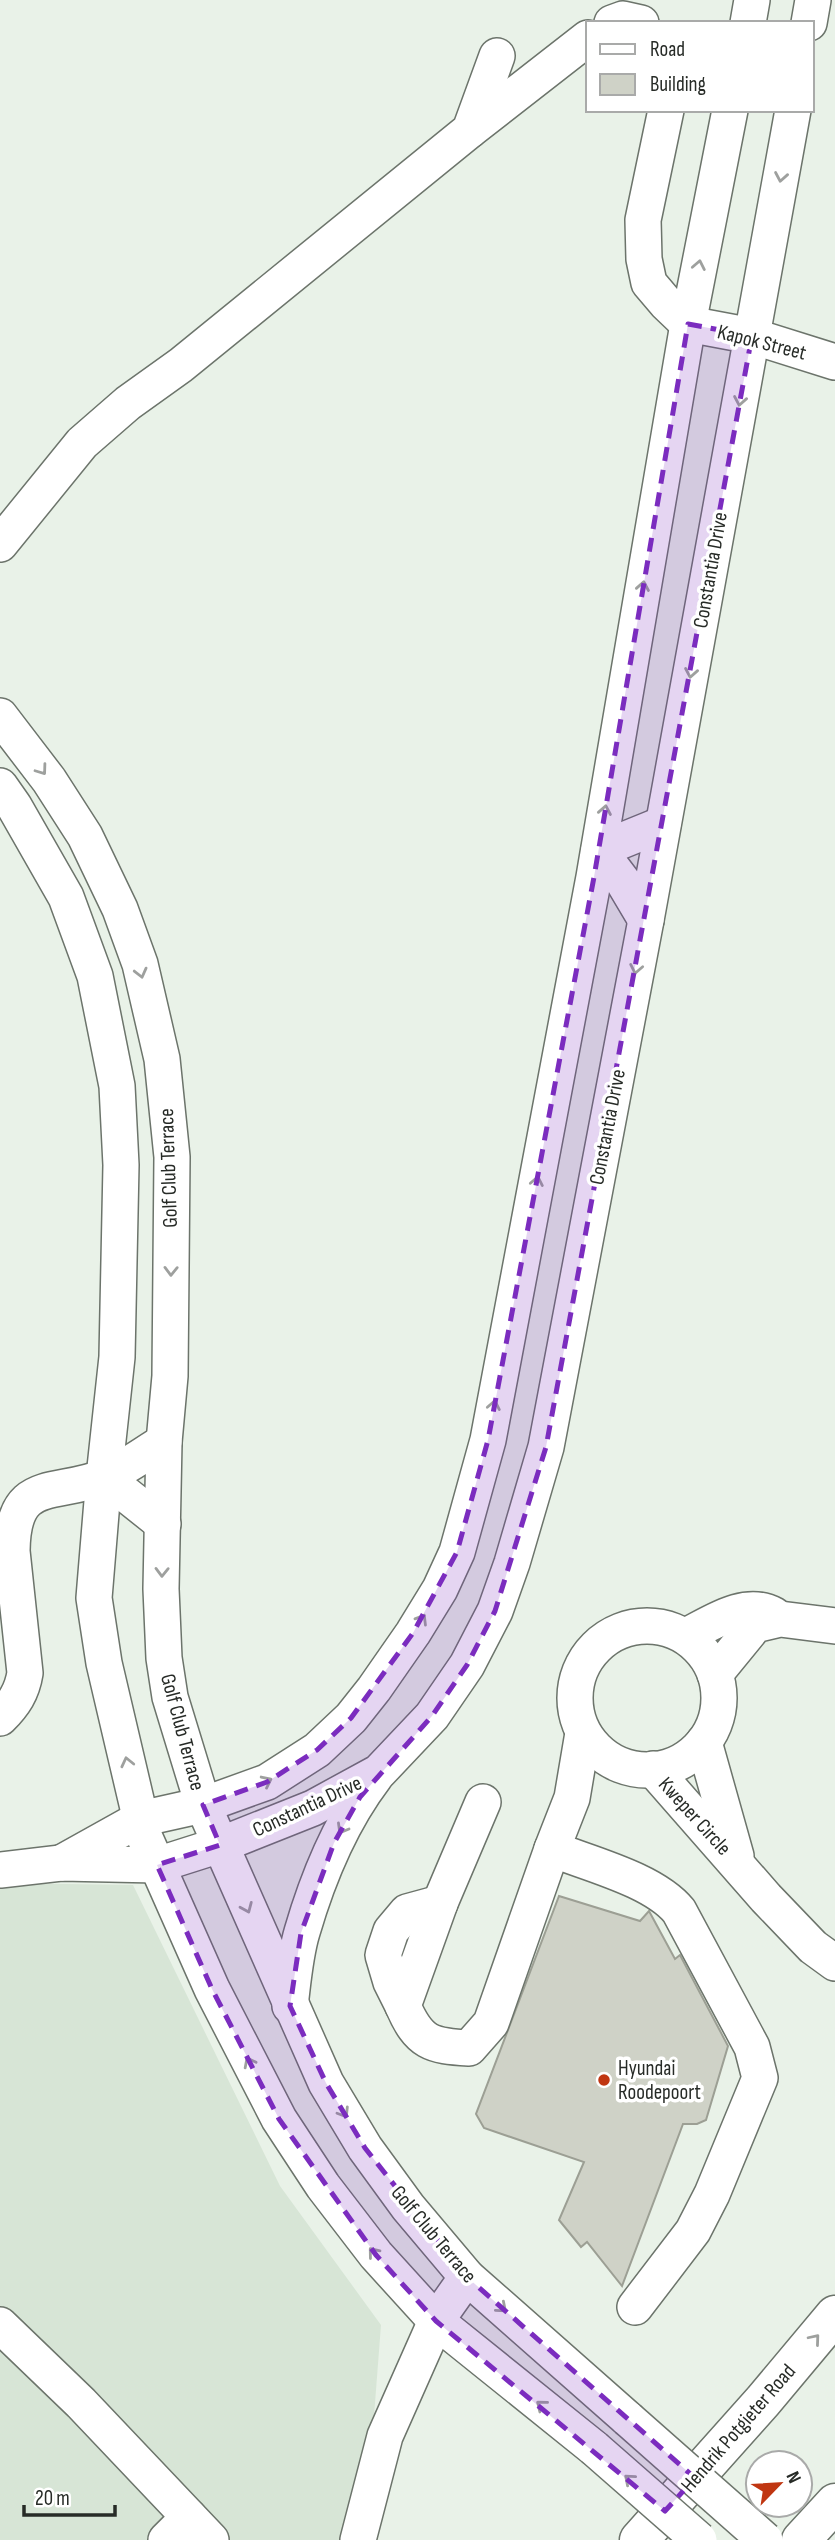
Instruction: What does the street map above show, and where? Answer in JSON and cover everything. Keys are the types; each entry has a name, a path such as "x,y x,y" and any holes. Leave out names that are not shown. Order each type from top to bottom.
{"main road":[{"name":"Hendrik Potgieter Road","path":"639,2540 763,2401 835,2315"},
{"path":"802,2540 835,2503"}],"street":[{"path":"748,21 752,0"},
{"path":"809,21 813,0"},
{"path":"0,544 82,443 128,403 181,365 470,130 586,40"},
{"path":"470,130 497,56"},
{"path":"666,112 643,220 644,259 649,283 688,324"},
{"name":"Constantia Drive","path":"61,1863 140,1819 203,1805 267,1782 317,1750 351,1718 413,1633 440,1589 457,1552 488,1440 598,850 688,324 730,112"},
{"name":"Constantia Drive","path":"0,1870 61,1863 157,1865 220,1845 313,1808 379,1772 432,1716 467,1665 495,1611 546,1447 646,920 793,112"},
{"name":"Kapok Street","path":"688,324 752,336 835,362"},
{"name":"Golf Club Terrace","path":"0,716 49,780 85,836 114,897 139,964 162,1059 172,1157 170,1376 164,1442 164,1658 170,1697 203,1805 326,2083 365,2148 408,2207 467,2277 765,2540"},
{"path":"0,786 66,897 95,976 117,1086 121,1165 117,1357 94,1598 104,1663 145,1838 212,1989 279,2119 323,2186 376,2255 436,2321 594,2448 699,2540"},
{"path":"646,920 624,883 598,850 663,824"},
{"path":"0,1718 17,1700 25,1673 12,1551 12,1535 22,1504 33,1494 104,1477 164,1442"},
{"path":"104,1477 163,1524"},
{"path":"686,1636 731,1614 750,1609 766,1611 780,1619"},
{"path":"715,1674 755,1625 780,1619 835,1626"},
{"path":"483,1801 440,1903 407,1912 391,1931 383,1955 391,1982 412,2028 438,2047 469,2048 491,2023 572,1798 583,1733 575,1710 575,1686 583,1663 597,1644 617,1631 640,1625 664,1627 686,1636 704,1653 715,1674 719,1698 716,1721 704,1742"},
{"name":"Kweper Circle","path":"583,1733 598,1752 618,1764 641,1770 665,1768 687,1758 704,1742 737,1863"},
{"path":"572,1798 618,1764"},
{"name":"Kweper Circle","path":"653,1769 766,1898 813,1947 835,1963"},
{"path":"290,2006 301,1933 334,1843 360,1797 379,1772"},
{"path":"552,1849 646,1885 670,1899 752,2047 759,2070 760,2078 712,2194 693,2231 635,2307"},
{"path":"358,2540 385,2436 436,2321 467,2277"},
{"path":"0,2325 81,2403 135,2463 189,2532"}],"highlighted area":[{"path":"688,324 752,336 546,1447 495,1611 467,1665 432,1716 360,1797 334,1843 301,1933 290,2006 326,2083 365,2148 467,2277 695,2478 665,2511 436,2321 376,2255 279,2119 212,1989 157,1865 220,1845 203,1805 267,1782 317,1750 351,1718 413,1633 457,1552 488,1440 594,877"}],"shaded area":[{"path":"0,1883 133,1885 280,2186 381,2325 365,2533 362,2540 0,2540"}],"building":[{"name":"Hyundai Roodepoort","path":"559,1896 640,1921 649,1911 675,1959 680,1955 728,2046 706,2120 697,2124 683,2124 622,2286 587,2242 581,2247 559,2220 584,2162 484,2128 476,2114"}],"place":[{"name":"Hyundai Roodepoort","path":"604,2080"}]}
